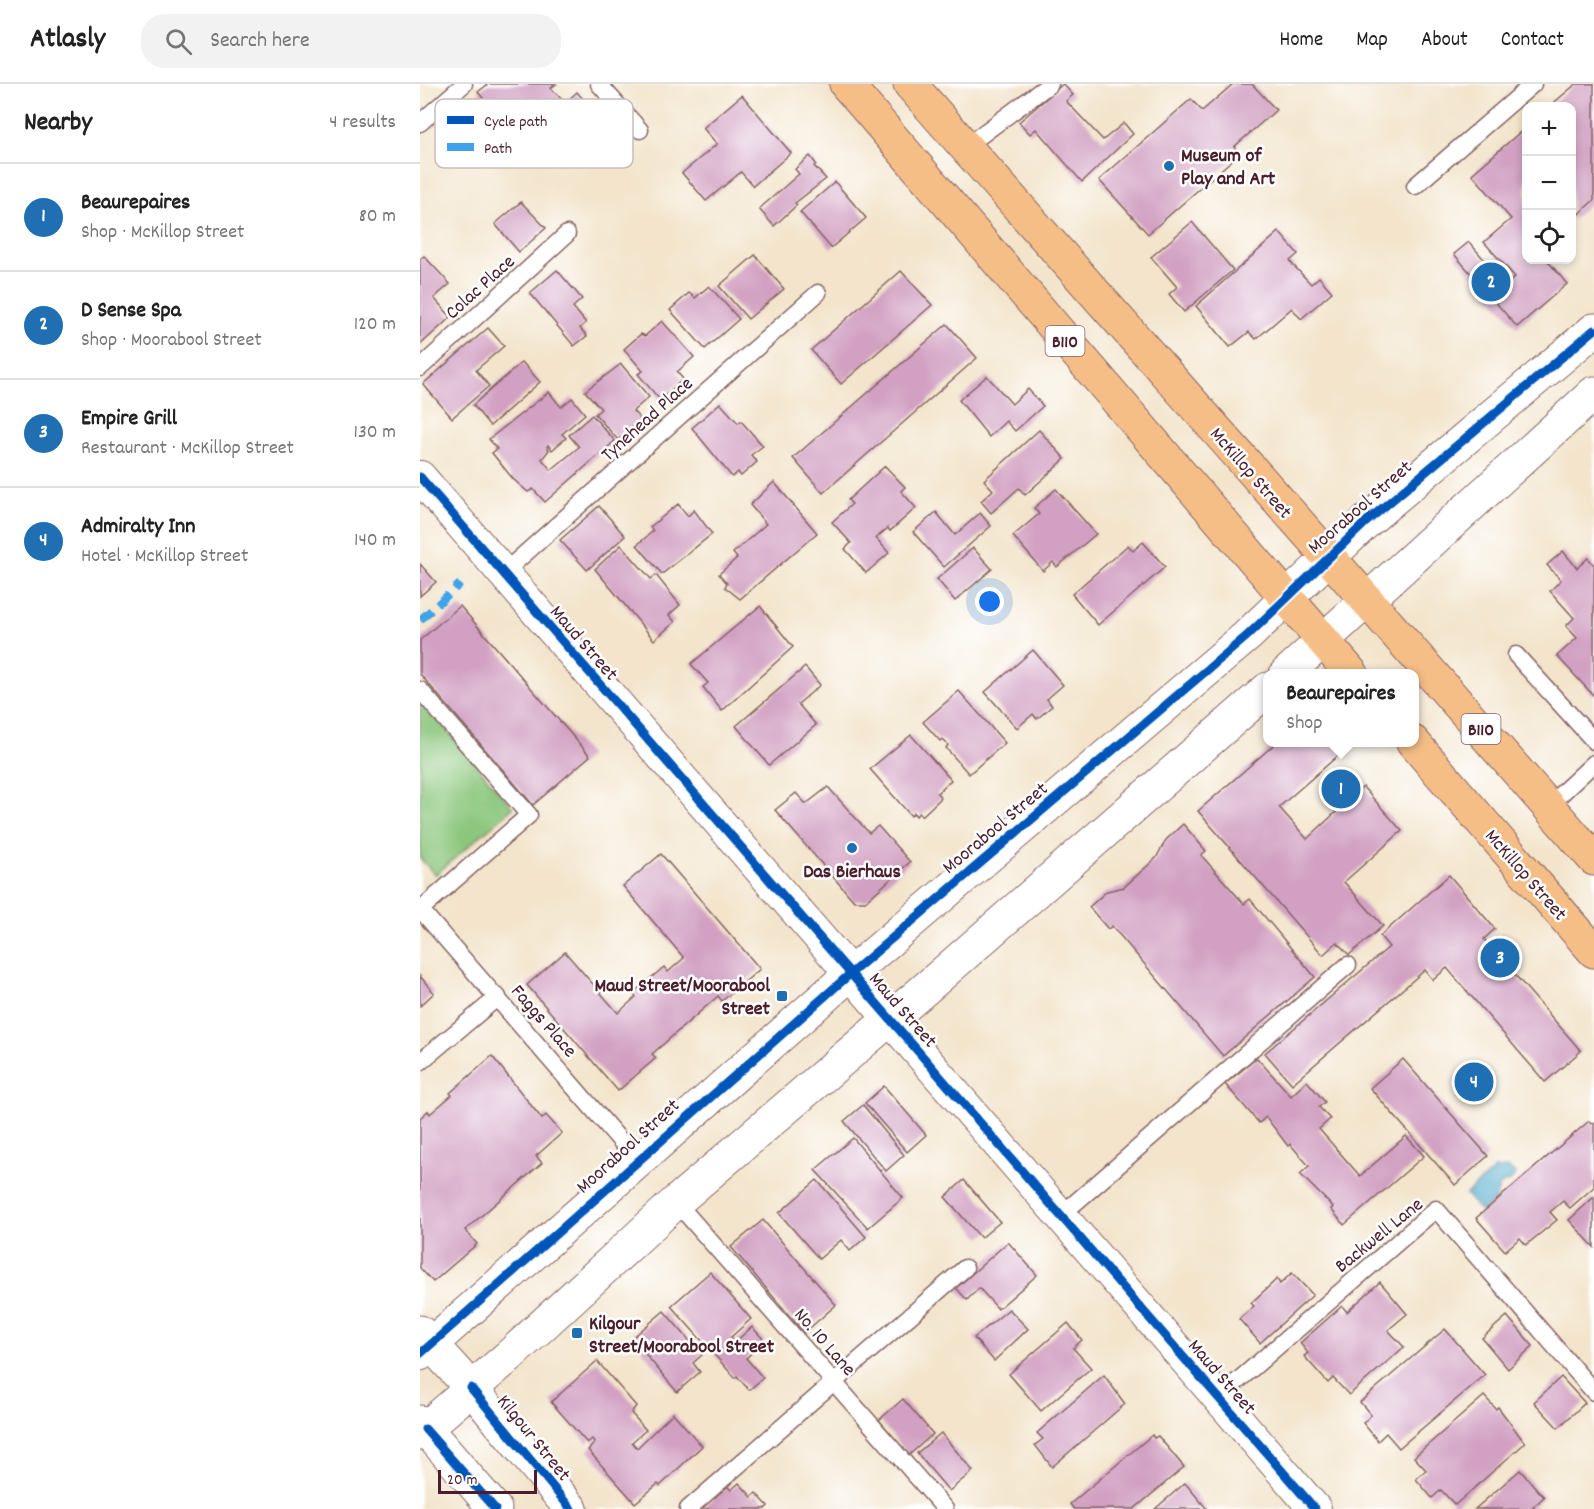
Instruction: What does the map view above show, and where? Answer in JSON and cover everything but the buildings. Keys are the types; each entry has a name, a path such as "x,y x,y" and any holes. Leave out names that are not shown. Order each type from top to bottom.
{"highway":[{"name":"B110","path":"846,84 1348,669"},
{"name":"McKillop Street","path":"910,84 1367,598 1594,859"},
{"name":"McKillop Street","path":"1417,747 1594,951"}],"street":[{"name":"Moorabool Street","path":"424,1344 850,974 1242,640 1328,556 1594,330"},
{"path":"1291,669 1594,393"},
{"name":"Maud Street","path":"420,477 1315,1509"},
{"path":"495,1509 422,1428 471,1388 676,1202 1263,693"},
{"name":"Kilgour Street","path":"424,1344 471,1388 571,1509"}],"lane":[{"path":"447,99 464,84"},
{"path":"599,84 612,99"},
{"path":"965,147 1050,84"},
{"path":"1415,186 1533,84"},
{"path":"420,123 435,110"},
{"path":"633,122 640,130"},
{"name":"Colac Place","path":"420,368 567,234"},
{"name":"Tynehead Place","path":"502,574 818,293"},
{"path":"1516,655 1594,741"},
{"path":"420,690 529,815 420,909"},
{"path":"1548,806 1594,763"},
{"name":"Faggs Place","path":"420,909 637,1160"},
{"path":"1060,1216 1348,965"},
{"path":"420,1062 498,997"},
{"name":"No. 10 Lane","path":"676,1202 945,1509"},
{"name":"Backwell Lane","path":"1218,1398 1436,1209 1594,1392"},
{"path":"688,1509 965,1268"}],"green space":[{"path":"420,699 513,808 435,875 420,858"}],"water":[{"path":"1508,1168 1515,1173 1512,1180 1500,1185 1495,1200 1481,1212 1466,1194 1495,1169"}],"marked path":[{"path":"420,620 460,584"}],"cycle path":[{"path":"420,1354 850,974 1247,636 1366,522 1594,330"},
{"path":"420,477 1315,1509"},
{"path":"471,1388 571,1509"},
{"path":"425,1429 495,1509"}],"place":[{"name":"Museum of Play and Art","path":"1169,166"},
{"name":"D Sense Spa","path":"1491,282"},
{"name":"Beaurepaires","path":"1341,789"},
{"name":"Das Bierhaus","path":"852,848"},
{"name":"Empire Grill","path":"1500,958"},
{"name":"Maud Street/Moorabool Street","path":"782,996"},
{"name":"Admiralty Inn","path":"1474,1082"},
{"name":"Kilgour Street/Moorabool Street","path":"577,1333"}]}
